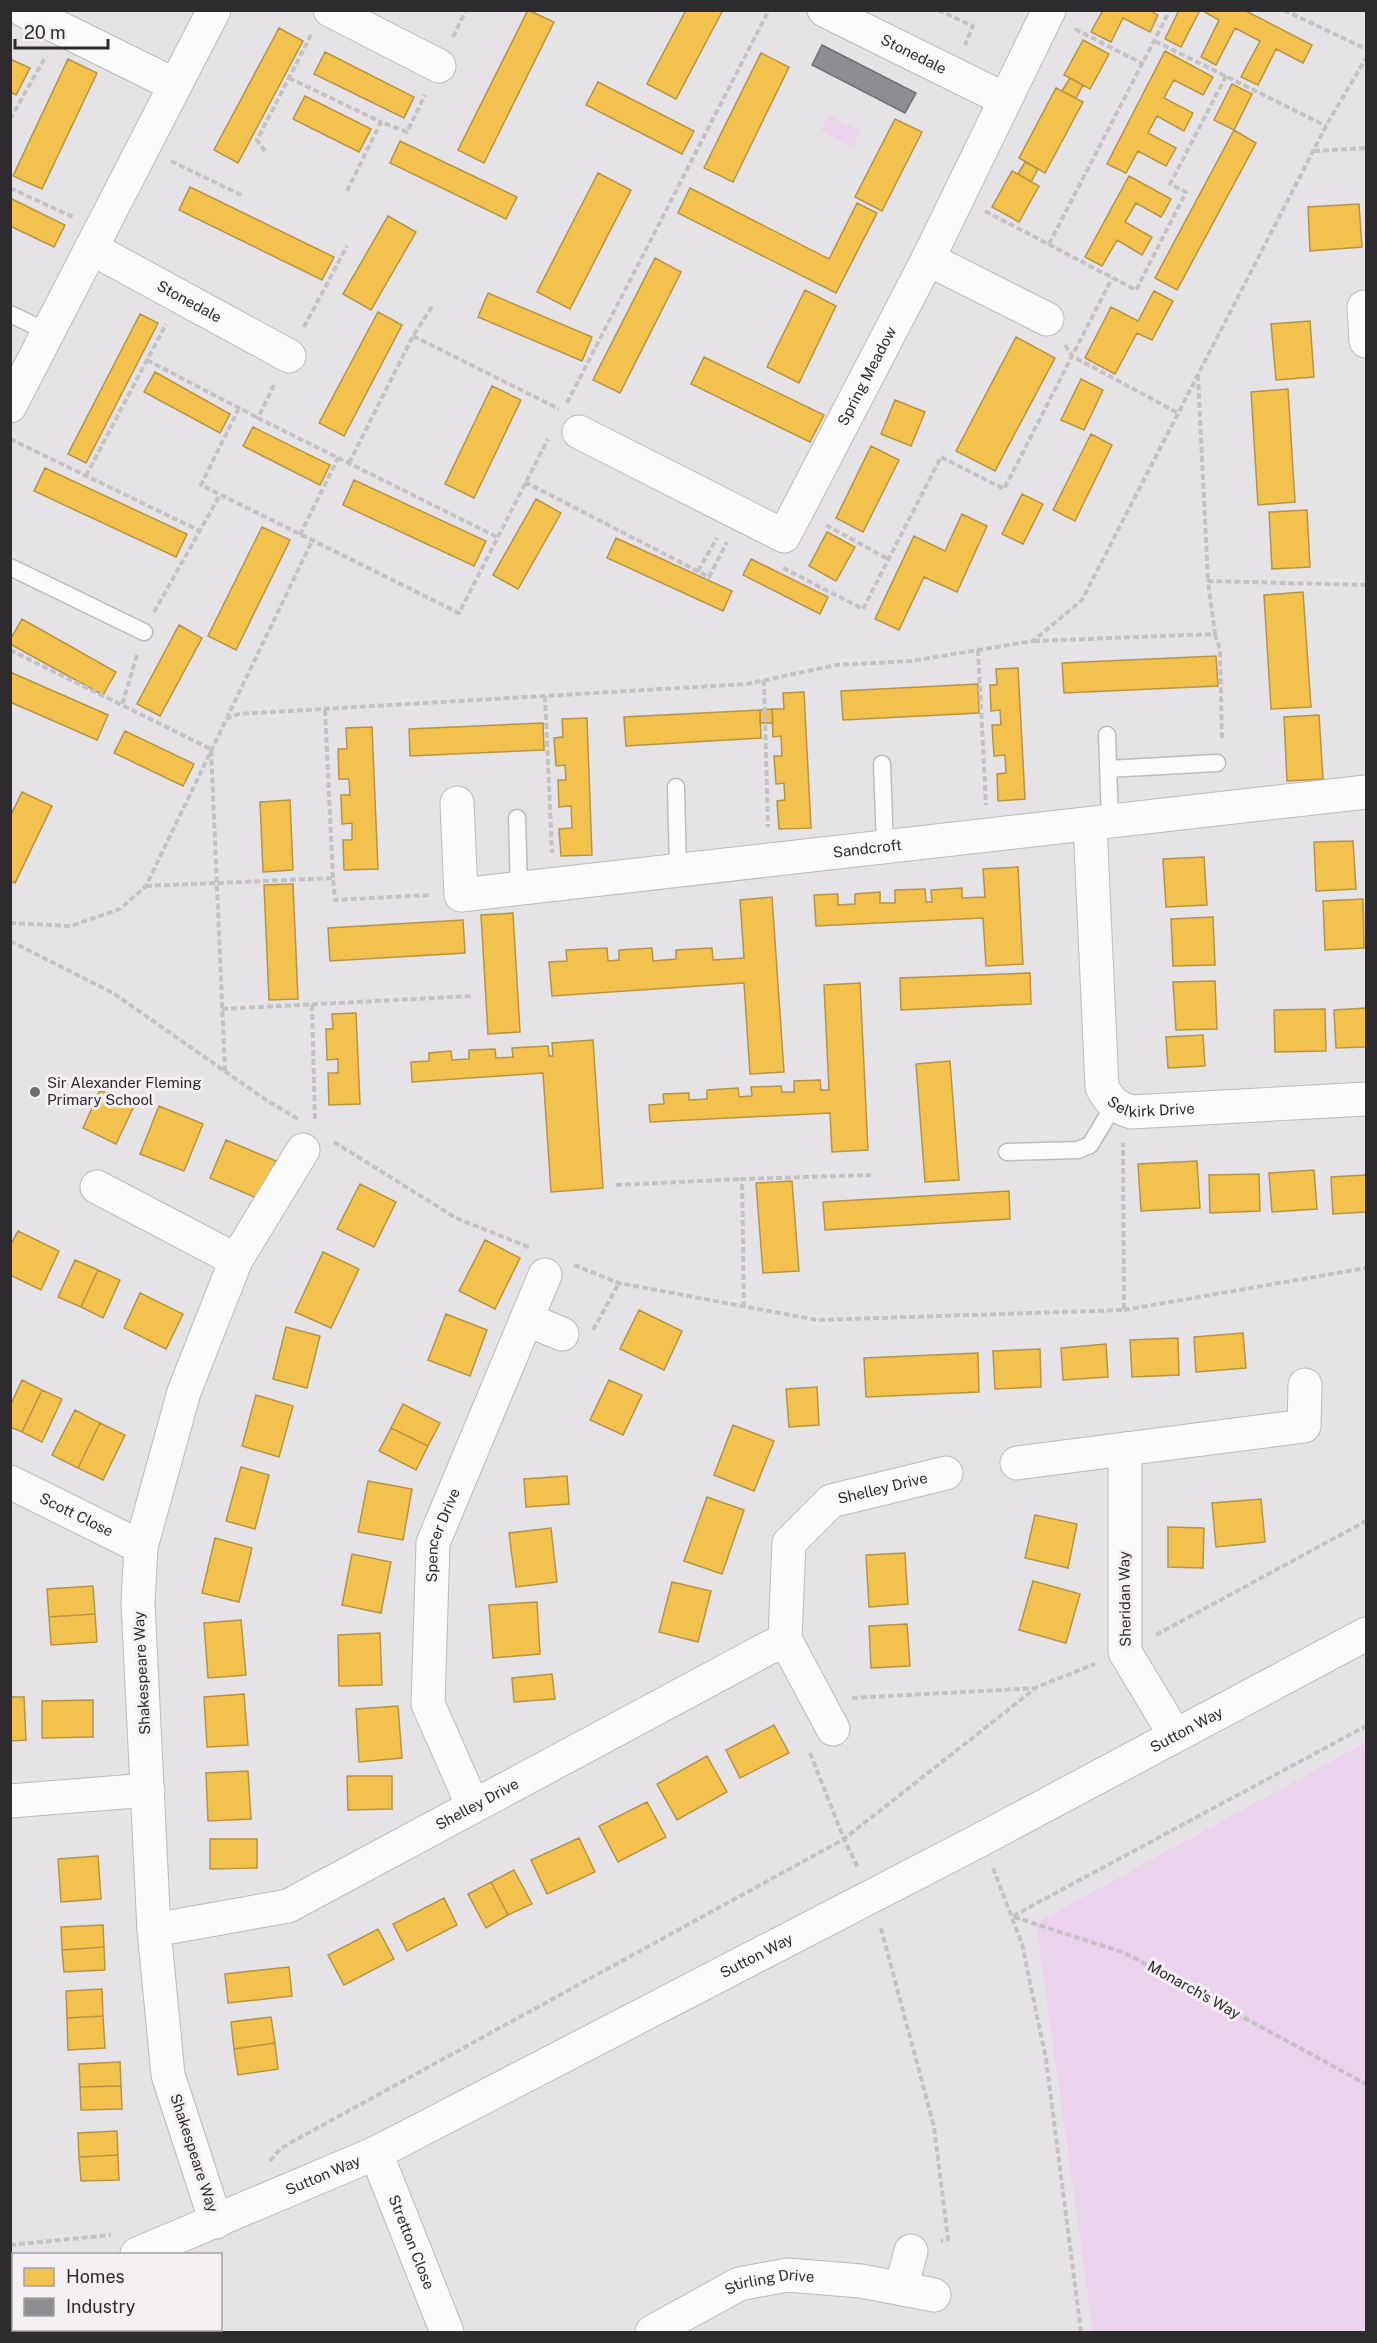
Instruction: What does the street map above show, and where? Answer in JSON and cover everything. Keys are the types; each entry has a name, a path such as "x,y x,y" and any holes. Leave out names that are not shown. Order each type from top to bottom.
{"street":[{"path":"23,10 176,85"},
{"path":"10,406 214,10"},
{"name":"Stonedale","path":"824,10 1004,99"},
{"name":"Spring Meadow","path":"566,432 784,536 928,259 1004,99 1048,13"},
{"path":"322,20 439,66"},
{"name":"Stonedale","path":"96,239 180,297 289,356"},
{"path":"928,259 1047,319"},
{"path":"1364,307 1366,341"},
{"name":"Sandcroft","path":"456,803 460,895 1366,792"},
{"name":"Selkirk Drive","path":"1100,823 1101,1087 1119,1107 1132,1112 1366,1099"},
{"name":"Shakespeare Way","path":"216,2222 168,2075 154,1930 138,1603 141,1546 184,1392 236,1260 309,1140"},
{"path":"97,1186 236,1260"},
{"name":"Spencer Drive","path":"473,1806 428,1704 433,1543 528,1320 548,1262"},
{"path":"528,1320 562,1334"},
{"path":"1017,1463 1304,1426 1305,1384"},
{"name":"Sheridan Way","path":"1125,1449 1125,1652 1175,1735"},
{"name":"Shelley Drive","path":"154,1930 288,1906 785,1639 789,1544 831,1501 946,1473"},
{"name":"Scott Close","path":"10,1482 141,1546"},
{"name":"Sutton Way","path":"129,2244 216,2222 376,2153 982,1839 1366,1634"},
{"path":"785,1639 833,1729"},
{"path":"10,1801 148,1790"},
{"name":"Stretton Close","path":"376,2153 447,2332"},
{"path":"901,2288 911,2251"},
{"name":"Stirling Drive","path":"652,2332 739,2284 787,2275 861,2281 934,2295"}],"lane":[{"path":"10,314 48,332"},
{"path":"10,567 144,632"},
{"path":"1100,823 1108,769 1107,735"},
{"path":"1108,769 1220,757"},
{"path":"882,764 885,848"},
{"path":"676,787 678,871"},
{"path":"517,818 519,888"},
{"path":"1007,1152 1078,1149 1090,1145 1119,1107"}],"path":[{"path":"289,78 407,132 466,10"},
{"path":"413,336 563,411 769,10"},
{"path":"938,10 973,26 953,74"},
{"path":"1049,244 1170,10"},
{"path":"1284,10 1366,50"},
{"path":"1048,13 1143,64"},
{"path":"265,151 257,140 322,20"},
{"path":"10,119 61,29"},
{"path":"1155,41 1326,126"},
{"path":"1033,641 1082,600 1326,126 1366,58"},
{"path":"958,196 1136,290 1186,192 1170,184 1226,76"},
{"path":"347,191 381,122"},
{"path":"143,148 243,196"},
{"path":"1313,151 1366,148"},
{"path":"10,188 96,239"},
{"path":"258,418 347,246"},
{"path":"780,567 863,609 941,457 1004,489 1112,278"},
{"path":"86,476 180,297"},
{"path":"349,463 413,336 433,305"},
{"path":"1047,319 1072,356 1179,413"},
{"path":"147,360 496,537"},
{"path":"1198,374 1208,581 1215,634 1220,650 1220,757"},
{"path":"239,408 201,485 459,613 525,482 566,432"},
{"path":"10,439 200,531"},
{"path":"300,535 339,458"},
{"path":"525,482 709,577 728,540 738,545"},
{"path":"798,510 888,559"},
{"path":"698,571 734,511"},
{"path":"10,923 71,926 120,909 146,886 312,541"},
{"path":"1208,581 1366,585"},
{"path":"226,718 238,714 747,684 836,665 911,661 1033,641 1215,634"},
{"path":"10,650 122,705"},
{"path":"978,650 988,836"},
{"path":"764,680 769,861"},
{"path":"545,696 553,884"},
{"path":"325,710 335,900 439,895"},
{"path":"212,749 225,1071"},
{"path":"146,886 333,878"},
{"path":"10,941 113,993 225,1071 309,1140 456,1218 548,1262 619,1283 817,1320 1124,1310 1366,1268"},
{"path":"222,1009 472,996"},
{"path":"309,1140 312,1005"},
{"path":"1119,1107 1124,1310"},
{"path":"616,1185 871,1175"},
{"path":"742,1179 744,1307"},
{"path":"562,1334 586,1342 619,1283"},
{"path":"267,2165 281,2148 844,1839 1037,1688 1125,1652 1366,1521"},
{"path":"844,1839 810,1752 833,1729 841,1699 1037,1688"},
{"path":"1013,1916 1366,1726"},
{"path":"982,1839 1022,1944 1046,2059 1081,2332"},
{"path":"872,1896 934,2127 948,2239 911,2251"},
{"name":"Monarch's Way","path":"1013,1916 1125,1953 1366,2085"},
{"path":"10,2245 129,2244"}],"shaded area":[{"path":"829,115 861,131 852,147 821,131"},
{"path":"1366,1742 1366,2332 1093,2332 1036,1923"}],"building: Homes":[{"path":"528,10 554,22 484,163 458,150"},
{"path":"686,10 723,10 676,99 647,84"},
{"path":"1103,10 1149,10 1158,15 1150,32 1123,18 1111,42 1091,32"},
{"path":"1179,10 1200,10 1181,47 1165,39"},
{"path":"1201,10 1244,10 1312,45 1303,63 1276,49 1258,85 1241,77 1260,41 1235,28 1216,65 1201,57 1219,20"},
{"path":"279,28 303,41 238,163 214,150"},
{"path":"1083,40 1109,54 1090,89 1064,75"},
{"path":"1165,51 1213,77 1203,95 1174,80 1164,98 1193,113 1184,131 1157,116 1148,133 1176,148 1166,166 1138,151 1126,173 1107,164"},
{"path":"325,52 414,97 404,118 314,74"},
{"path":"761,53 789,67 733,182 704,168"},
{"path":"10,59 30,68 16,95 10,92"},
{"path":"68,59 97,73 42,189 13,176"},
{"path":"1070,78 1083,85 1076,98 1062,91"},
{"path":"598,82 694,131 682,154 586,105"},
{"path":"1232,84 1252,94 1234,130 1214,120"},
{"path":"1056,88 1083,102 1045,173 1019,158"},
{"path":"305,96 371,129 359,152 293,119"},
{"path":"895,119 922,132 882,211 855,197"},
{"path":"1234,130 1256,143 1177,290 1155,278"},
{"path":"400,141 517,197 506,219 390,163"},
{"path":"1025,162 1038,169 1031,182 1018,174"},
{"path":"1012,171 1039,186 1019,222 992,207"},
{"path":"598,173 631,190 570,309 537,292"},
{"path":"1129,176 1171,199 1161,217 1136,203 1125,222 1152,237 1142,255 1117,240 1102,266 1085,257"},
{"path":"190,187 334,257 322,280 179,210"},
{"path":"690,188 829,259 857,203 877,213 836,293 678,213"},
{"path":"10,198 65,225 54,247 10,226"},
{"path":"1359,204 1362,247 1310,251 1308,207"},
{"path":"388,216 416,232 371,310 343,294"},
{"path":"655,258 681,272 620,393 593,380"},
{"path":"805,290 836,306 799,383 767,367"},
{"path":"1154,291 1173,301 1152,340 1137,333 1115,374 1085,358 1111,307 1138,321"},
{"path":"488,293 592,337 582,361 478,317"},
{"path":"378,312 402,325 344,436 319,423"},
{"path":"140,314 158,323 86,463 68,454"},
{"path":"1310,321 1314,377 1276,380 1271,324"},
{"path":"1016,337 1055,358 995,471 956,451"},
{"path":"704,357 824,415 810,442 691,384"},
{"path":"155,372 230,414 220,433 144,392"},
{"path":"1081,379 1103,390 1084,430 1061,420"},
{"path":"492,386 521,400 474,498 445,484"},
{"path":"1288,389 1295,502 1258,505 1251,392"},
{"path":"895,400 925,412 911,446 881,434"},
{"path":"253,427 330,465 320,485 243,446"},
{"path":"1091,434 1112,445 1075,521 1053,510"},
{"path":"871,446 899,460 863,532 836,518"},
{"path":"45,468 187,534 176,557 34,491"},
{"path":"354,480 486,541 474,566 343,505"},
{"path":"1022,494 1043,504 1023,544 1002,534"},
{"path":"536,499 561,513 518,589 493,575"},
{"path":"1307,510 1310,567 1272,569 1269,512"},
{"path":"962,514 987,526 957,592 924,577 899,630 875,619 914,536 945,551"},
{"path":"262,527 290,540 236,650 208,636"},
{"path":"827,532 855,547 836,581 809,566"},
{"path":"616,538 732,591 723,611 607,558"},
{"path":"751,559 828,597 820,614 743,575"},
{"path":"1303,592 1311,707 1271,709 1264,595"},
{"path":"22,619 116,672 103,695 10,644"},
{"path":"179,625 202,638 160,716 137,704"},
{"path":"1216,656 1218,686 1064,693 1062,663"},
{"path":"1018,668 1025,799 998,801 997,774 1006,773 1005,755 994,756 992,725 1001,725 1000,710 991,711 990,685 997,685 996,669"},
{"path":"10,672 108,715 97,740 10,702"},
{"path":"978,684 979,713 843,720 841,691"},
{"path":"804,692 811,828 779,829 777,801 785,800 784,783 776,784 774,756 782,756 781,736 773,737 772,709 784,709 783,693"},
{"path":"772,709 773,723 760,723 760,710"},
{"path":"760,710 761,738 626,746 624,717"},
{"path":"1319,715 1323,779 1287,781 1284,717"},
{"path":"587,718 592,855 561,856 559,829 572,828 571,806 559,807 558,780 566,780 565,765 556,766 554,738 563,737 562,719"},
{"path":"543,723 544,750 410,756 409,729"},
{"path":"372,727 378,869 344,870 343,840 352,840 352,823 342,824 341,795 350,795 349,779 339,779 338,749 347,749 346,728"},
{"path":"125,731 194,764 183,786 114,753"},
{"path":"22,792 52,806 15,883 10,881 10,817"},
{"path":"290,800 293,870 263,872 260,802"},
{"path":"1353,841 1356,889 1316,891 1314,842"},
{"path":"1204,857 1207,905 1166,907 1163,859"},
{"path":"1018,867 1023,964 986,966 983,918 816,926 814,895 838,894 838,905 855,904 855,894 880,892 880,903 895,903 895,890 925,889 926,902 932,902 931,890 962,888 962,898 985,897 983,869"},
{"path":"293,884 298,999 269,1000 264,885"},
{"path":"772,897 784,1072 750,1074 744,983 552,996 549,962 567,961 566,950 607,948 608,961 619,960 619,950 652,948 653,961 676,959 676,950 712,948 713,960 744,958 740,900"},
{"path":"1363,899 1364,948 1325,950 1323,901"},
{"path":"513,913 520,1032 488,1034 481,915"},
{"path":"1213,917 1215,965 1173,966 1171,919"},
{"path":"463,920 465,953 330,961 328,928"},
{"path":"1030,973 1031,1004 901,1010 900,978"},
{"path":"1215,981 1217,1029 1176,1030 1173,982"},
{"path":"860,983 868,1150 832,1152 830,1113 650,1122 649,1105 664,1104 663,1094 689,1093 689,1100 707,1099 707,1090 738,1088 739,1097 752,1096 751,1087 781,1086 782,1092 794,1092 794,1081 820,1080 821,1090 829,1090 824,985"},
{"path":"1366,1008 1366,1047 1336,1048 1334,1010"},
{"path":"1325,1009 1326,1051 1275,1052 1274,1010"},
{"path":"356,1013 360,1104 329,1105 328,1073 338,1073 338,1059 327,1060 326,1029 333,1029 332,1014"},
{"path":"1203,1035 1205,1066 1168,1068 1166,1037"},
{"path":"593,1040 603,1188 551,1192 543,1073 412,1082 411,1062 429,1061 429,1053 451,1051 452,1060 469,1059 469,1050 495,1049 496,1058 513,1057 512,1048 548,1046 549,1056 553,1056 552,1043"},
{"path":"950,1061 959,1180 925,1182 916,1064"},
{"path":"100,1090 134,1106 116,1144 83,1128"},
{"path":"159,1106 203,1124 184,1171 140,1154"},
{"path":"226,1140 276,1161 259,1199 210,1178"},
{"path":"1197,1161 1200,1208 1141,1211 1138,1164"},
{"path":"1314,1170 1317,1209 1272,1212 1269,1173"},
{"path":"1259,1174 1260,1211 1210,1213 1209,1175"},
{"path":"1366,1175 1366,1212 1333,1214 1331,1177"},
{"path":"792,1181 799,1271 763,1273 756,1183"},
{"path":"360,1184 396,1202 374,1247 337,1229"},
{"path":"1009,1191 1010,1219 825,1230 823,1202"},
{"path":"18,1231 59,1251 41,1290 10,1275 10,1246"},
{"path":"485,1240 520,1258 495,1309 459,1291"},
{"path":"323,1252 359,1269 331,1328 295,1312"},
{"path":"75,1260 98,1270 81,1307 58,1297"},
{"path":"98,1270 120,1280 103,1318 81,1307"},
{"path":"140,1293 183,1314 166,1349 124,1328"},
{"path":"639,1310 682,1331 664,1370 620,1349"},
{"path":"446,1314 487,1330 470,1376 428,1360"},
{"path":"286,1327 320,1336 307,1388 273,1379"},
{"path":"1243,1333 1246,1368 1196,1372 1194,1337"},
{"path":"1178,1338 1179,1375 1132,1377 1130,1340"},
{"path":"1106,1344 1108,1377 1063,1380 1061,1348"},
{"path":"1040,1349 1041,1387 995,1389 993,1351"},
{"path":"978,1353 979,1392 866,1397 864,1358"},
{"path":"22,1380 42,1390 22,1432 10,1427 10,1406"},
{"path":"609,1380 642,1395 623,1435 590,1420"},
{"path":"817,1387 819,1425 789,1427 786,1389"},
{"path":"42,1390 62,1399 42,1442 22,1432"},
{"path":"256,1395 293,1406 279,1457 242,1446"},
{"path":"403,1404 440,1423 428,1446 391,1428"},
{"path":"75,1410 100,1423 78,1468 52,1455"},
{"path":"100,1423 125,1435 103,1480 78,1468"},
{"path":"733,1425 774,1441 754,1491 714,1475"},
{"path":"391,1428 428,1446 416,1470 379,1451"},
{"path":"241,1467 269,1475 255,1529 226,1521"},
{"path":"567,1476 569,1504 526,1507 524,1479"},
{"path":"368,1481 412,1489 403,1540 358,1532"},
{"path":"707,1497 744,1510 722,1574 684,1561"},
{"path":"1261,1499 1265,1542 1216,1547 1212,1503"},
{"path":"1035,1515 1077,1524 1068,1568 1025,1558"},
{"path":"1168,1527 1204,1528 1203,1568 1168,1567"},
{"path":"551,1528 557,1582 516,1587 509,1533"},
{"path":"215,1538 252,1548 239,1602 202,1593"},
{"path":"905,1553 908,1604 869,1607 866,1555"},
{"path":"352,1554 391,1562 381,1613 342,1605"},
{"path":"1033,1581 1080,1594 1066,1643 1019,1630"},
{"path":"672,1582 711,1591 698,1642 659,1632"},
{"path":"93,1586 95,1614 49,1617 47,1589"},
{"path":"537,1602 540,1654 493,1658 489,1605"},
{"path":"95,1614 97,1642 51,1645 49,1617"},
{"path":"241,1620 246,1675 208,1678 204,1623"},
{"path":"907,1624 910,1666 871,1668 869,1626"},
{"path":"380,1633 382,1685 339,1686 338,1635"},
{"path":"552,1674 555,1699 514,1702 512,1678"},
{"path":"244,1694 248,1745 207,1747 204,1697"},
{"path":"10,1697 24,1697 26,1740 10,1741"},
{"path":"93,1700 93,1737 42,1738 42,1701"},
{"path":"398,1706 402,1758 359,1762 356,1709"},
{"path":"774,1725 789,1753 740,1778 726,1750"},
{"path":"707,1756 727,1792 677,1820 657,1784"},
{"path":"248,1771 251,1819 208,1821 206,1773"},
{"path":"347,1776 392,1776 392,1809 348,1810"},
{"path":"647,1802 666,1837 618,1862 599,1826"},
{"path":"579,1838 595,1872 547,1894 531,1860"},
{"path":"210,1839 257,1839 257,1868 210,1869"},
{"path":"98,1856 101,1899 61,1902 58,1859"},
{"path":"514,1870 532,1904 508,1915 491,1882"},
{"path":"491,1882 508,1915 486,1928 468,1894"},
{"path":"444,1898 457,1925 407,1951 393,1924"},
{"path":"103,1925 104,1947 62,1950 61,1927"},
{"path":"378,1929 394,1959 344,1985 328,1955"},
{"path":"104,1947 105,1970 64,1972 62,1950"},
{"path":"289,1967 292,1996 228,2003 225,1974"},
{"path":"102,1989 103,2016 67,2018 66,1991"},
{"path":"103,2016 105,2048 68,2050 67,2018"},
{"path":"271,2017 275,2043 234,2049 231,2022"},
{"path":"275,2043 278,2069 238,2075 234,2049"},
{"path":"120,2062 121,2086 80,2087 79,2064"},
{"path":"121,2086 122,2109 81,2110 80,2087"},
{"path":"117,2131 118,2155 79,2157 78,2133"},
{"path":"118,2155 119,2180 81,2181 79,2157"}],"building: Industry":[{"path":"822,45 916,93 905,113 812,65"}],"place":[{"name":"Sir Alexander Fleming Primary School","path":"35,1092"}]}
